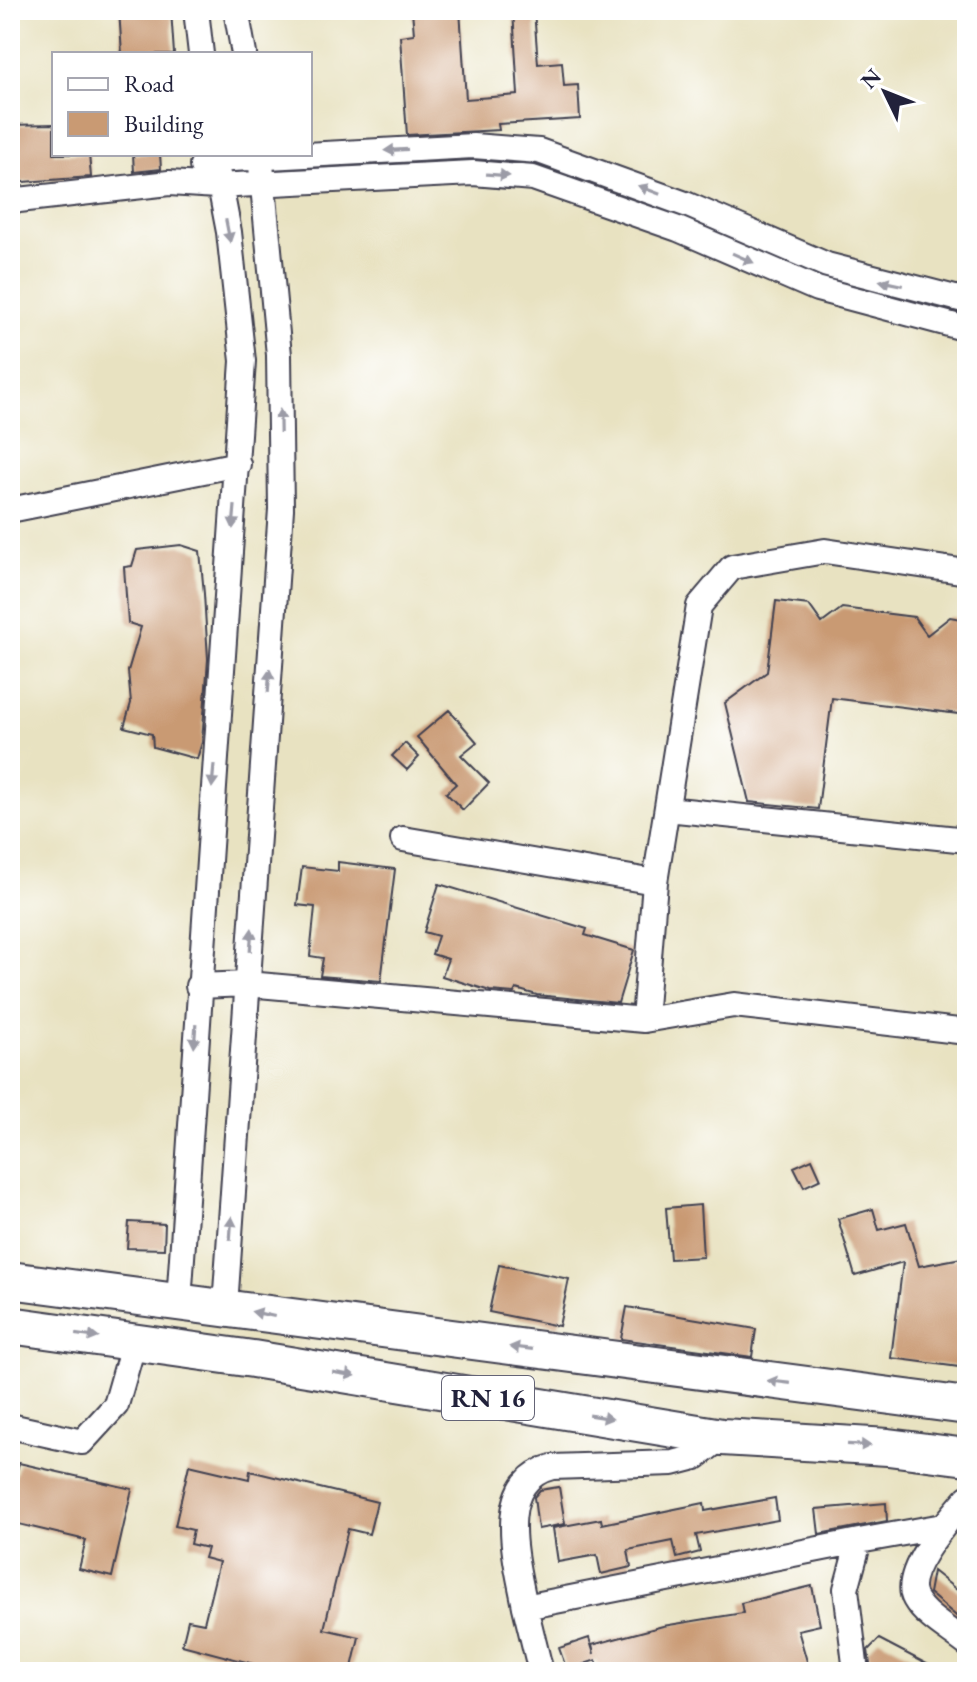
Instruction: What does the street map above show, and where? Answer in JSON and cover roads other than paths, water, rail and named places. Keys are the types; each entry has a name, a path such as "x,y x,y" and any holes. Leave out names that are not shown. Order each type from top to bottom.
{"highway":[{"name":"RN 16","path":"10,1280 967,1406"},
{"name":"RN 16","path":"10,1325 134,1342 722,1437 888,1447 967,1457"}],"street":[{"path":"196,10 201,52"},
{"path":"236,10 244,52"},
{"path":"312,154 473,146 539,151 688,205 827,265 967,301"},
{"path":"169,183 214,157 261,156 266,184 279,355 281,509 225,1306"},
{"path":"179,1302 198,986 238,464 243,361 229,232 217,186 214,157"},
{"path":"10,201 169,183 217,186 473,173 533,178 678,229 817,289 967,329"},
{"path":"10,510 238,464"},
{"path":"644,1020 655,882 699,606 732,567 825,551 967,572"},
{"path":"667,809 967,840"},
{"path":"403,839 655,882"},
{"path":"198,986 248,984 644,1020 734,1005 967,1032"},
{"path":"10,1426 82,1442 116,1405 134,1342"},
{"path":"541,1672 514,1546 515,1504 520,1489 537,1471 552,1467 673,1463 696,1457 722,1437"},
{"path":"967,1498 943,1526 917,1568 911,1585 915,1599 967,1644"},
{"path":"525,1607 943,1526"},
{"path":"856,1672 846,1589 859,1541"}]}
